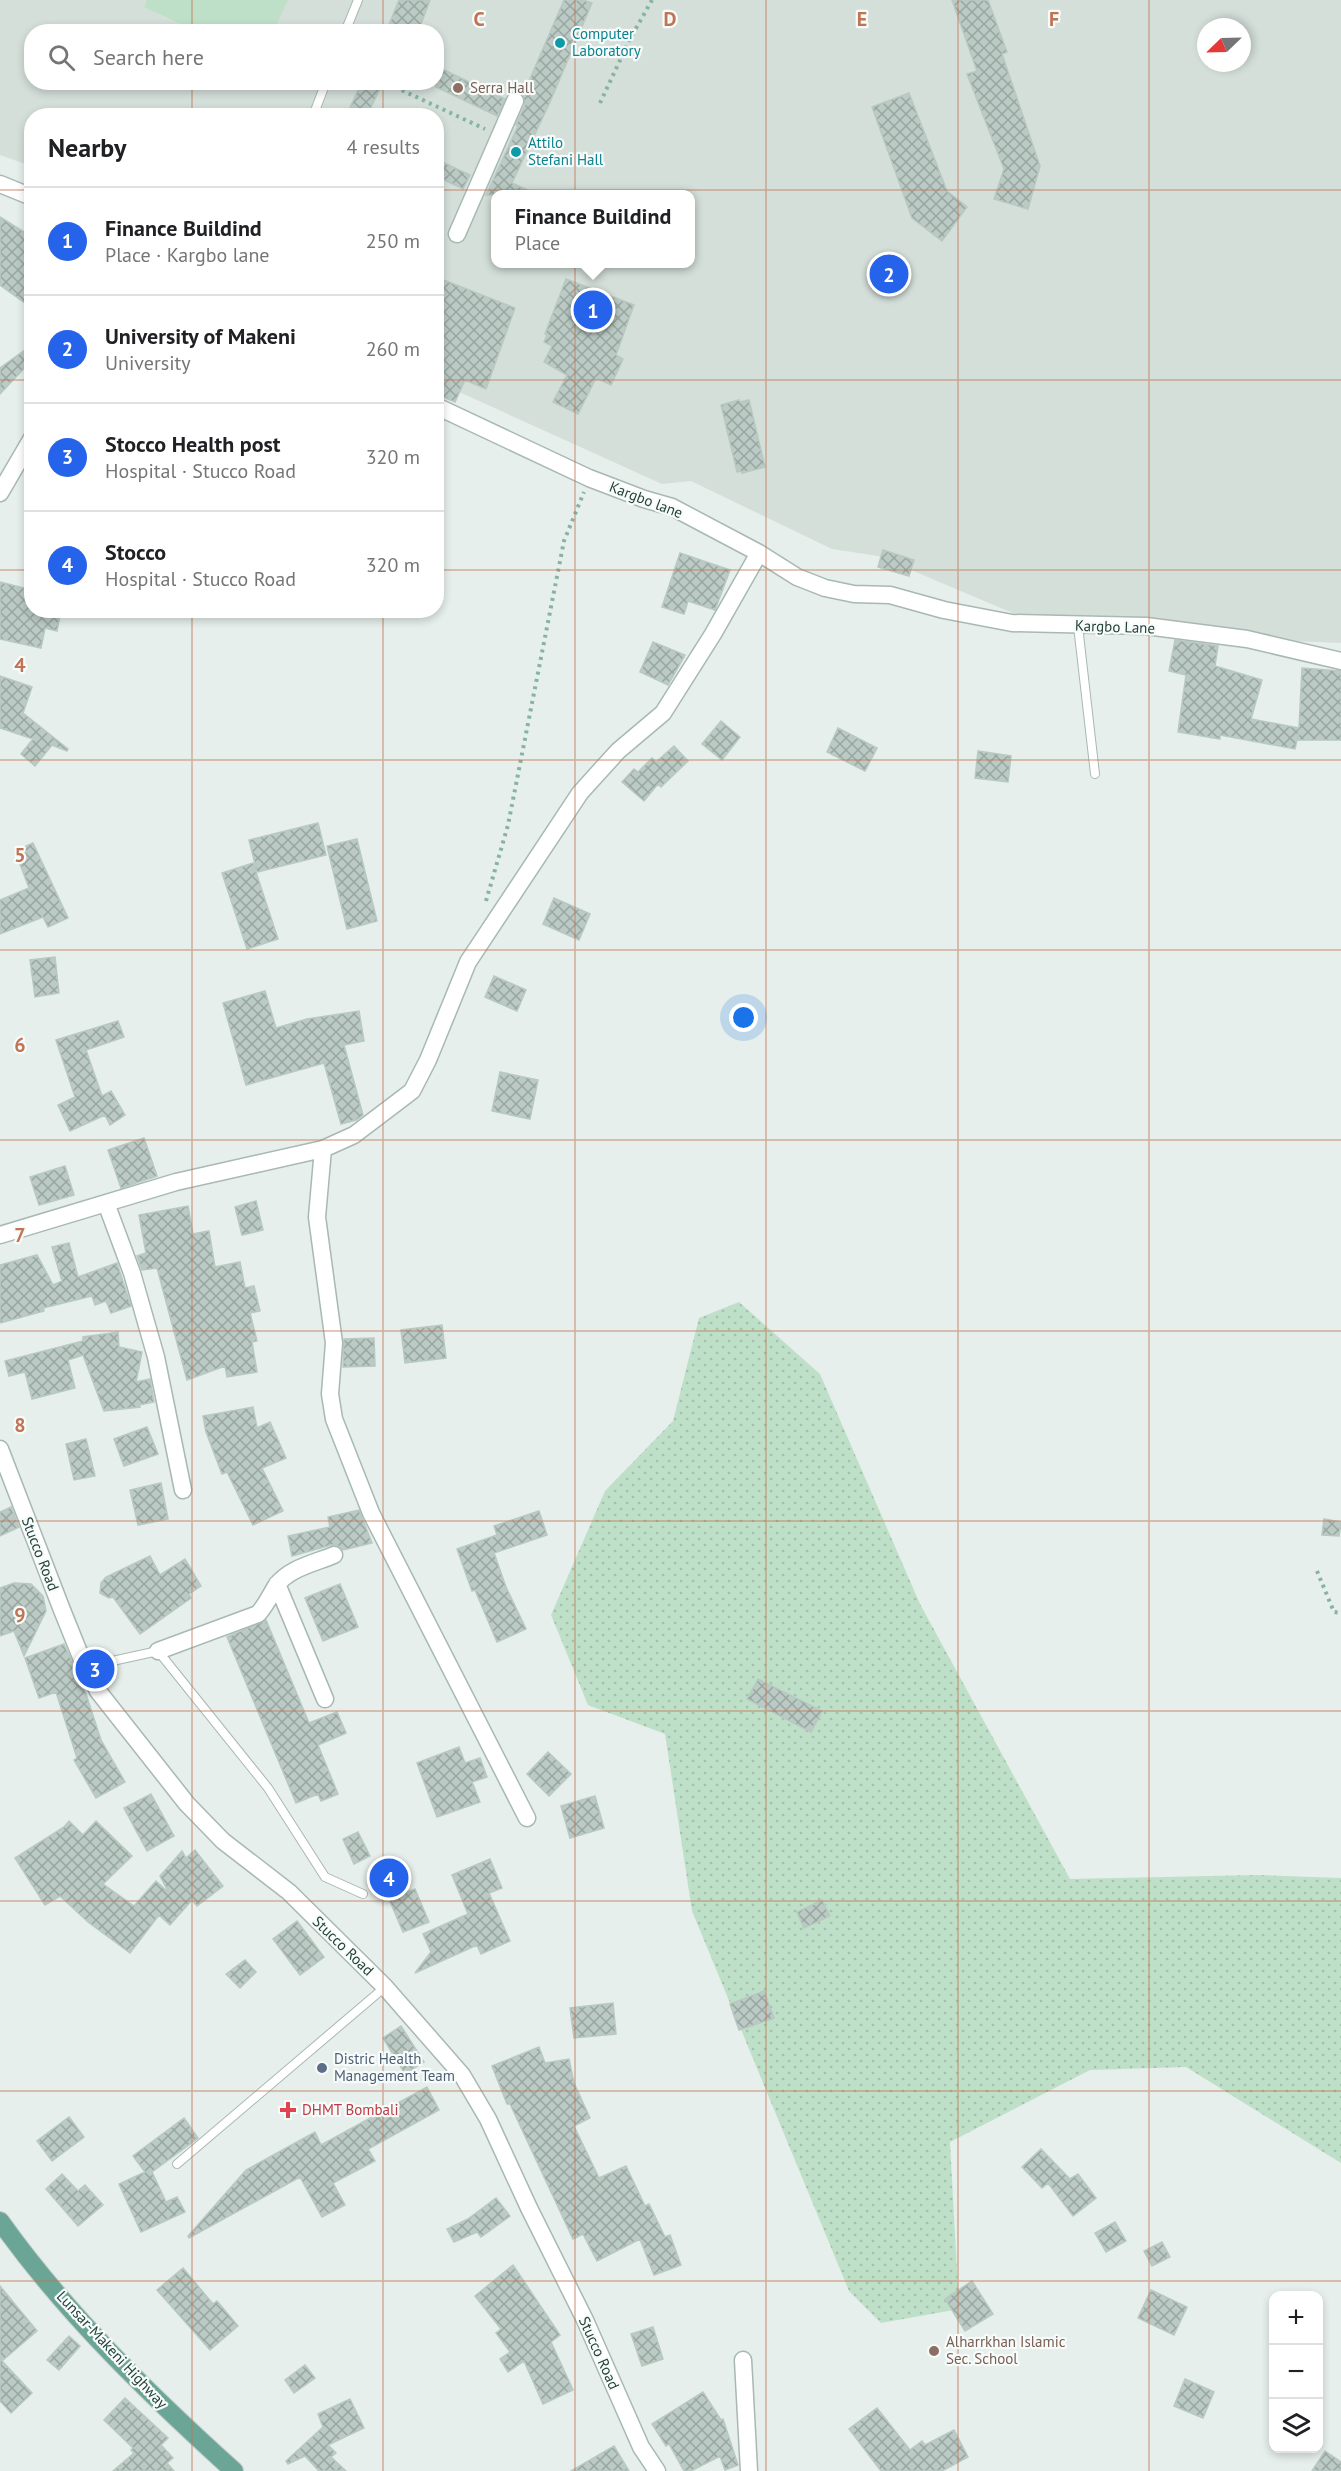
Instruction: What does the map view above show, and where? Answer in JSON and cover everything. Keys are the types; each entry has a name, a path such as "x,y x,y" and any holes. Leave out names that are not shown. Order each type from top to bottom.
{"main road":[{"name":"Lunsar-Makeni Highway","path":"0,2221 75,2315 180,2422 234,2471"}],"street":[{"path":"457,234 515,101"},
{"path":"0,184 24,194"},
{"name":"Kargbo lane","path":"444,410 590,478 672,507 759,553 797,578 825,588 854,594 890,595"},
{"path":"0,493 24,452"},
{"path":"0,1235 176,1182 323,1149 354,1135 412,1091 428,1060 468,962 580,793 618,751 663,713 713,634 759,553"},
{"name":"Kargbo Lane","path":"890,595 944,610 1012,623 1146,626 1247,639 1341,661"},
{"path":"323,1149 317,1217 334,1343 330,1394 334,1419 371,1513 527,1818"},
{"path":"106,1203 132,1273 156,1357 183,1490"},
{"name":"Stucco Road","path":"0,1449 84,1667 98,1691 187,1804 223,1841 289,1892 385,1987 462,2075 488,2119 585,2320 641,2447 657,2471"},
{"path":"158,1652 258,1614 266,1605 277,1584 293,1571 334,1555"},
{"path":"277,1584 325,1699"},
{"path":"743,2360 748,2471"}],"lane":[{"path":"348,24 358,0"},
{"path":"316,108 323,90"},
{"path":"1078,626 1095,774"},
{"path":"84,1667 158,1652 268,1788 325,1877 363,1893"},
{"path":"177,2164 385,1987"}],"path":[{"path":"600,103 630,39 652,0"},
{"path":"401,90 440,108"},
{"path":"444,110 499,136"},
{"path":"485,905 508,825 564,541 590,478"},
{"path":"1317,1571 1334,1612 1341,1613"}],"shaded area":[{"path":"0,0 1341,0 1341,643 1290,641 1125,616 1020,616 878,556 832,549 691,481 662,484 444,385 444,108 24,108 24,164 0,155"}],"green space":[{"path":"147,0 288,0 277,24 181,24 144,7"},
{"path":"739,1302 820,1374 920,1604 1070,1879 1258,1875 1341,1878 1341,2163 1186,2067 1090,2070 950,2142 959,2309 881,2323 849,2291 692,1911 665,1734 588,1705 551,1615 605,1491 673,1421 699,1318"}],"building":[{"path":"399,0 430,0 421,24 389,24"},
{"path":"564,0 583,0 592,3 550,102 512,183 527,190 491,190 491,195 486,195 518,126 516,125 525,105 523,95"},
{"path":"952,0 988,0 1007,52 1002,54 1040,166 1028,209 994,199 1004,169 967,74 977,71"},
{"path":"444,70 505,99 497,116 442,90"},
{"path":"358,90 379,90 371,108 350,108"},
{"path":"909,93 947,191 967,207 942,241 912,218 872,107"},
{"path":"444,163 470,175 463,189 444,180"},
{"path":"0,217 24,232 24,302 0,285"},
{"path":"566,279 634,305 616,355 623,359 611,385 596,378 578,414 553,402 567,375 544,362 552,346 544,342 547,335 545,334"},
{"path":"444,280 515,308 486,389 465,380 455,402 444,397"},
{"path":"24,351 24,368 0,394 0,368"},
{"path":"739,400 740,402 749,400 765,467 742,473 737,472 721,405"},
{"path":"883,550 914,560 909,576 878,567"},
{"path":"680,553 730,570 715,610 688,601 684,614 662,607"},
{"path":"0,582 24,588 24,618 59,618 57,631 45,628 41,648 0,639"},
{"path":"1175,640 1218,646 1215,666 1262,680 1251,719 1299,728 1302,668 1341,671 1341,740 1298,740 1299,730 1295,749 1220,735 1220,739 1178,732 1186,675 1169,671"},
{"path":"653,642 685,655 668,685 640,672"},
{"path":"0,676 32,687 23,713 68,749 67,751 52,745 35,766 21,754 33,739 0,728"},
{"path":"721,721 740,737 722,760 702,744"},
{"path":"838,728 877,748 865,771 827,752"},
{"path":"674,746 688,761 661,787 658,784 644,801 622,782 634,769 638,772 652,758 656,762"},
{"path":"978,751 1011,756 1008,782 975,778"},
{"path":"318,823 326,855 257,872 249,840"},
{"path":"357,839 377,921 347,929 327,846"},
{"path":"33,843 68,918 48,927 43,917 0,934 0,900 29,888 15,851"},
{"path":"253,863 278,939 247,949 222,873"},
{"path":"554,898 590,914 579,940 543,924"},
{"path":"55,957 59,993 35,997 30,960"},
{"path":"494,976 526,990 517,1011 485,997"},
{"path":"265,991 276,1028 307,1019 359,1011 364,1041 344,1045 363,1115 356,1120 341,1124 324,1063 246,1085 223,1003"},
{"path":"118,1021 124,1037 86,1050 102,1096 111,1091 125,1115 110,1125 105,1115 70,1131 58,1105 75,1097 56,1040"},
{"path":"500,1072 538,1080 530,1119 492,1111"},
{"path":"144,1138 157,1176 121,1188 108,1150"},
{"path":"65,1166 74,1195 39,1205 30,1177"},
{"path":"256,1201 263,1230 242,1235 235,1207"},
{"path":"188,1206 193,1234 209,1231 215,1267 240,1262 245,1288 254,1286 260,1311 250,1313 257,1341 252,1342 257,1372 227,1377 225,1366 187,1380 157,1268 142,1270 137,1256 146,1253 139,1215"},
{"path":"69,1243 78,1277 117,1263 131,1306 111,1313 106,1301 95,1305 92,1296 43,1308 44,1311 0,1323 0,1265 37,1255 53,1285 62,1281 52,1247"},
{"path":"442,1325 446,1358 405,1363 401,1330"},
{"path":"118,1332 119,1347 142,1352 136,1382 150,1379 154,1402 139,1405 140,1407 104,1411 83,1355 68,1360 75,1388 32,1399 25,1372 9,1376 5,1361 83,1341 83,1337"},
{"path":"374,1338 375,1366 343,1367 344,1339"},
{"path":"253,1407 257,1428 270,1422 286,1458 262,1468 283,1511 253,1525 227,1472 222,1474 206,1432 203,1416"},
{"path":"147,1427 158,1454 124,1466 114,1439"},
{"path":"86,1439 95,1476 74,1480 66,1444"},
{"path":"161,1483 168,1519 138,1525 130,1490"},
{"path":"11,1507 19,1527 0,1536 0,1512"},
{"path":"359,1510 372,1543 343,1550 336,1545 331,1545 292,1556 288,1536 330,1527 328,1517"},
{"path":"539,1511 547,1535 494,1553 506,1587 526,1629 497,1642 475,1590 472,1591 457,1549 497,1535 494,1526"},
{"path":"1324,1519 1341,1522 1339,1536 1322,1535"},
{"path":"150,1556 160,1575 185,1559 201,1586 189,1594 191,1598 140,1634 113,1597 109,1598 100,1593 101,1583 106,1577"},
{"path":"14,1583 31,1584 43,1596 46,1611 24,1656 14,1631 0,1636 0,1588"},
{"path":"340,1584 358,1627 323,1641 305,1598"},
{"path":"266,1620 309,1723 337,1712 346,1733 318,1745 338,1794 321,1801 318,1794 296,1803 227,1637"},
{"path":"64,1644 84,1688 101,1740 125,1782 96,1798 74,1760 77,1758 56,1692 39,1698 25,1658"},
{"path":"758,1679 822,1711 811,1732 747,1699"},
{"path":"459,1747 465,1763 480,1758 487,1777 472,1782 480,1802 437,1817 417,1763"},
{"path":"548,1752 571,1774 549,1796 527,1774"},
{"path":"151,1794 174,1836 147,1851 124,1808"},
{"path":"595,1796 604,1828 570,1838 561,1806"},
{"path":"69,1821 83,1835 96,1821 132,1856 103,1884 134,1906 156,1881 169,1893 160,1876 182,1851 186,1858 195,1850 223,1886 197,1906 192,1900 170,1925 159,1915 130,1953 88,1922 60,1896 45,1905 15,1858 64,1827"},
{"path":"358,1832 370,1856 354,1864 343,1839"},
{"path":"490,1859 502,1888 489,1893 510,1941 481,1954 477,1945 415,1973 431,1952 423,1934 468,1914 452,1875"},
{"path":"415,1889 429,1922 403,1932 389,1899"},
{"path":"822,1900 830,1916 804,1928 797,1912"},
{"path":"297,1921 324,1957 300,1975 273,1939"},
{"path":"245,1960 256,1972 240,1988 226,1974"},
{"path":"764,1991 774,2018 739,2030 730,2004"},
{"path":"613,2003 616,2034 574,2038 570,2008"},
{"path":"401,2026 424,2062 405,2074 383,2038"},
{"path":"539,2047 545,2063 569,2059 574,2083 590,2118 574,2126 599,2178 626,2166 645,2206 649,2204 665,2237 670,2235 681,2265 654,2275 640,2239 597,2261 583,2234 573,2239 510,2104 507,2104 492,2066"},
{"path":"427,2087 439,2110 368,2149 375,2161 333,2183 345,2205 322,2217 300,2177 189,2238 188,2236 246,2170 315,2132 321,2145"},
{"path":"69,2117 84,2137 52,2161 37,2141"},
{"path":"184,2118 198,2138 152,2172 166,2202 177,2197 185,2212 141,2232 119,2184 145,2172 133,2156"},
{"path":"1041,2149 1070,2179 1078,2174 1096,2198 1073,2216 1048,2183 1042,2188 1022,2167"},
{"path":"62,2174 78,2191 85,2185 103,2205 78,2226 46,2189"},
{"path":"496,2198 510,2216 481,2237 477,2232 454,2242 447,2229 468,2219"},
{"path":"1115,2222 1126,2241 1106,2252 1095,2233"},
{"path":"1162,2242 1170,2257 1152,2266 1144,2251"},
{"path":"513,2265 560,2335 551,2342 573,2390 543,2404 524,2361 508,2372 500,2359 510,2352 496,2333 501,2329 475,2296"},
{"path":"183,2268 213,2304 217,2301 238,2326 210,2350 157,2290"},
{"path":"972,2281 993,2314 965,2331 945,2299"},
{"path":"0,2286 37,2331 2,2361 32,2393 11,2413 0,2401"},
{"path":"1151,2290 1187,2307 1174,2335 1138,2318"},
{"path":"653,2327 663,2359 642,2366 631,2334"},
{"path":"69,2336 80,2346 59,2370 47,2360"},
{"path":"305,2365 315,2378 294,2393 285,2380"},
{"path":"1185,2379 1214,2392 1203,2418 1174,2406"},
{"path":"703,2392 721,2420 723,2419 738,2465 725,2470 720,2456 691,2471 684,2471 669,2444 666,2446 652,2424"},
{"path":"125,2398 168,2438 161,2445 173,2458 167,2463 174,2471 113,2471 134,2453 131,2450 133,2448 104,2420"},
{"path":"350,2399 364,2428 328,2445 336,2453 331,2457 346,2471 319,2471 305,2456 288,2464 286,2461 323,2427 318,2414"},
{"path":"877,2408 910,2450 922,2441 925,2445 954,2430 968,2457 942,2471 881,2471 849,2429"},
{"path":"614,2446 629,2471 571,2471"},
{"path":"1325,2451 1341,2462 1341,2471 1312,2471"}],"place":[{"name":"Computer Laboratory","path":"560,43"},
{"name":"Serra Hall","path":"458,88"},
{"name":"Attilo Stefani Hall","path":"516,152"},
{"name":"University of Makeni","path":"889,274"},
{"name":"Finance Buildind","path":"593,310"},
{"name":"Stocco Health post","path":"95,1669"},
{"name":"Stocco","path":"389,1878"},
{"name":"Distric Health Management Team","path":"322,2068"},
{"name":"DHMT Bombali","path":"288,2110"},
{"name":"Alharrkhan Islamic Sec. School","path":"934,2351"}]}
